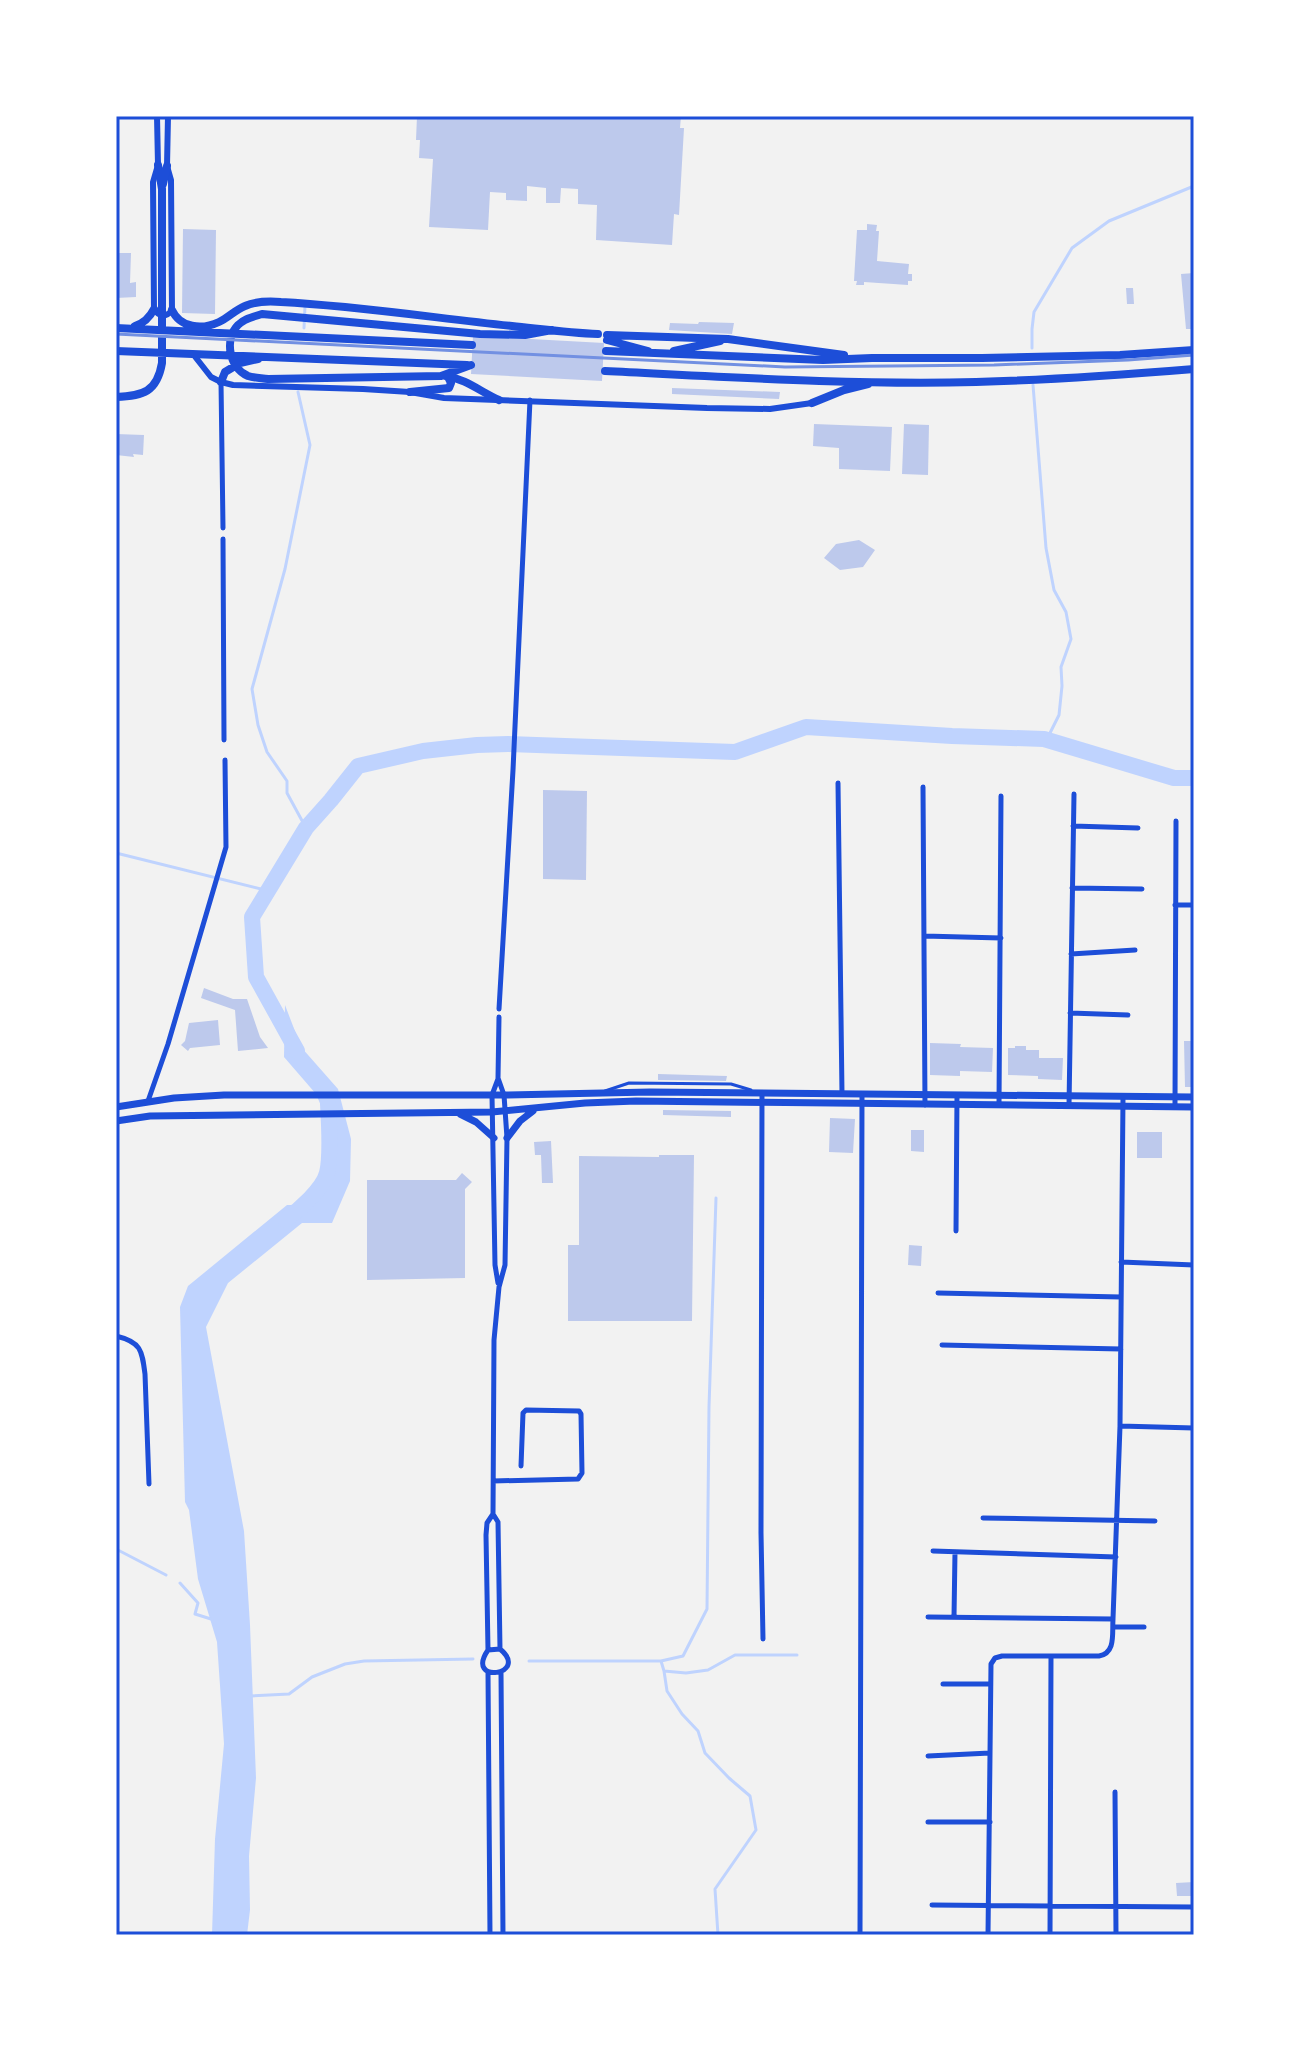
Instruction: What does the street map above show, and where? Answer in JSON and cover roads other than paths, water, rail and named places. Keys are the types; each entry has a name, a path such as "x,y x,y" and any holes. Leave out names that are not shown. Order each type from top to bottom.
{"main road":[{"path":"116,397 141,394 151,388 160,374 158,309 162,166"},
{"path":"120,328 141,324 207,326 221,321 243,306 276,302 343,306 602,337 728,339 872,358"},
{"path":"141,324 158,309"},
{"path":"172,310 176,318 186,325"},
{"path":"499,400 462,379 444,376 268,379 249,376 237,368 231,354 230,340 235,328 246,318 262,314 480,334 525,335 552,330"},
{"path":"120,328 472,345"},
{"path":"602,337 658,354 728,339"},
{"path":"606,351 823,360 1120,355 1194,350"},
{"path":"116,351 471,365 444,376"},
{"path":"221,382 225,372 240,363 273,356"},
{"path":"385,361 430,375"},
{"path":"605,371 795,380 974,382 1194,369"},
{"path":"410,392 449,388 451,383 444,376"},
{"path":"812,403 844,390 880,381"},
{"path":"116,1107 195,1096 601,1092 842,1094 925,1105 1069,1096 1194,1107"},
{"path":"118,1121 150,1116 505,1112 636,1101 762,1103 957,1095 1069,1106 1194,1097"},
{"path":"148,1101 158,1110 175,1116"},
{"path":"118,1121 136,1112 148,1101"},
{"path":"507,1138 520,1121 538,1109"},
{"path":"458,1113 476,1122 494,1138"}],"street":[{"path":"157,116 162,166 171,180 172,310 163,316 159,315 158,309 153,182 162,166 168,116"},
{"path":"193,354 211,377 245,387 300,386 410,392 432,397 739,409 770,409 812,403"},
{"path":"221,382 223,528"},
{"path":"499,1009 530,400"},
{"path":"223,539 224,740"},
{"path":"148,1101 226,847 225,760"},
{"path":"838,783 842,1094"},
{"path":"923,787 925,1105"},
{"path":"1069,1106 1074,794"},
{"path":"1000,1100 1001,796"},
{"path":"1175,1107 1176,821"},
{"path":"1073,826 1138,828"},
{"path":"1072,888 1142,889"},
{"path":"1175,905 1194,905"},
{"path":"924,936 1001,938"},
{"path":"1071,954 1135,950"},
{"path":"1070,1013 1128,1015"},
{"path":"499,1017 498,1078 492,1095 495,1265 499,1287"},
{"path":"498,1078 504,1095 507,1138 505,1265 499,1287 494,1340 493,1514 498,1522 500,1649"},
{"path":"762,1093 763,1639"},
{"path":"956,1231 957,1095"},
{"path":"860,1935 862,1099"},
{"path":"988,1935 991,1664 995,1658 1002,1656 1107,1654 1110,1650 1120,1426 1123,1102"},
{"path":"1121,1262 1194,1265"},
{"path":"938,1293 1121,1297"},
{"path":"116,1336 137,1345 143,1361 149,1484"},
{"path":"942,1345 1121,1349"},
{"path":"493,1481 578,1479 582,1473 581,1412 526,1410 523,1413 521,1466"},
{"path":"1120,1426 1194,1428"},
{"path":"488,1650 500,1649 506,1654 508,1660 501,1672 488,1672 482,1660 488,1650 486,1535 487,1523 493,1514"},
{"path":"983,1518 1155,1521"},
{"path":"933,1551 1116,1557"},
{"path":"954,1617 955,1552"},
{"path":"928,1617 1113,1619"},
{"path":"1113,1627 1144,1627"},
{"path":"1050,1935 1051,1656"},
{"path":"488,1672 490,1935"},
{"path":"501,1672 503,1935"},
{"path":"943,1684 990,1684"},
{"path":"928,1756 990,1753"},
{"path":"1115,1792 1116,1935"},
{"path":"928,1822 990,1822"},
{"path":"932,1905 1194,1907"}],"water":[{"path":"285,1005 301,1047 338,1089 351,1139 350,1181 332,1223 302,1223 228,1283 206,1327 244,1531 256,1778 249,1856 247,1935 212,1935 215,1839 224,1744 217,1642 198,1579 189,1510 185,1502 180,1307 188,1286 287,1205 306,1205 330,1183 334,1136 316,1094 284,1057"}],"waterway":[{"path":"1032,348 1034,312 1072,248 1109,221 1194,186"},
{"path":"304,328 305,306"},
{"path":"1033,385 1046,548 1054,590 1066,612 1071,639 1061,667 1059,715 1047,739"},
{"path":"298,392 310,445 285,569 252,689 258,725 267,752 287,781 287,793 306,828"},
{"path":"297,1051 256,977 252,917 306,828 358,766 423,751 477,745 735,752 806,727 1044,739 1174,778 1194,778"},
{"path":"116,853 269,891"},
{"path":"285,1220 316,1192 325,1179 329,1149 328,1104"},
{"path":"529,1661 661,1661 683,1656 707,1609 709,1407 716,1198"},
{"path":"116,1549 166,1575"},
{"path":"180,1583 198,1603 195,1614 211,1619"},
{"path":"661,1661 664,1671 686,1673 708,1670 735,1655 797,1655"},
{"path":"251,1696 289,1694 312,1677 345,1664 473,1659"},
{"path":"664,1671 667,1691 698,1731 705,1753 750,1796 756,1830 715,1889 718,1935"}],"railway":[{"path":"116,334 785,367 994,365 1194,355"}]}
